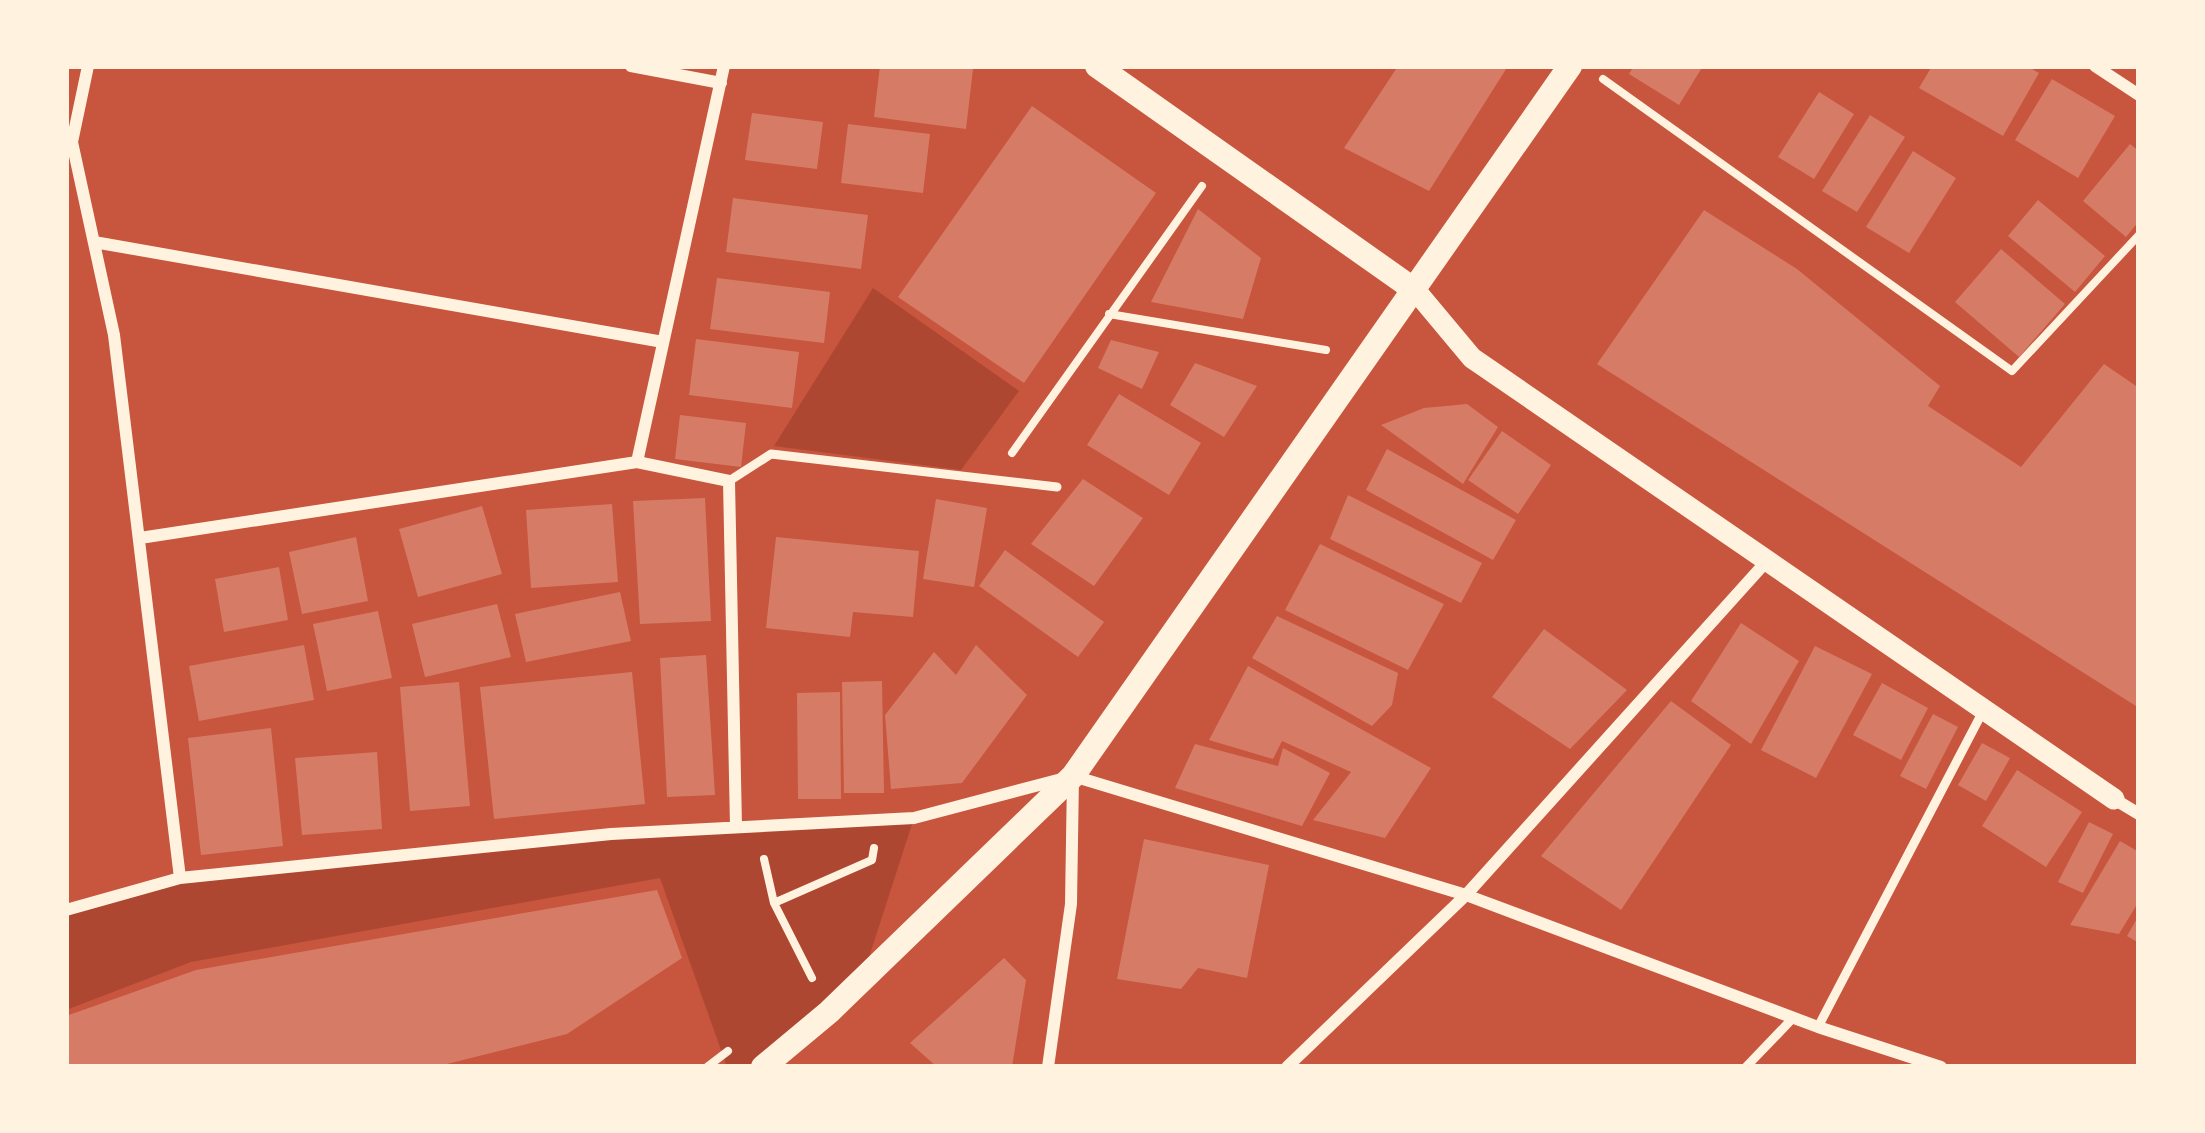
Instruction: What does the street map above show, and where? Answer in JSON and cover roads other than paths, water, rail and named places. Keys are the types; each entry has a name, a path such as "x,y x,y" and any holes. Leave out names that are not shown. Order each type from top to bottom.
{"main road":[{"path":"1097,66 1416,291"},
{"path":"763,1067 829,1012 1073,776 1362,356 1416,291 1570,66"}],"street":[{"path":"88,66 72,142 114,334 180,878"},
{"path":"631,66 721,82"},
{"path":"637,462 724,66"},
{"path":"2095,66 2139,95"},
{"path":"94,242 663,342"},
{"path":"1416,291 1472,358 2139,814"},
{"path":"140,538 637,462 728,481 736,827"},
{"path":"1287,1067 1466,895 1766,562"},
{"path":"1048,1067 1071,904 1073,776"},
{"path":"66,910 180,878 610,834 914,818 1073,776 1466,895 1793,1018 1941,1067"}],"lane":[{"path":"728,481 770,454 1057,487"},
{"path":"1818,1027 1986,706"},
{"path":"1746,1067 1793,1018"}]}
